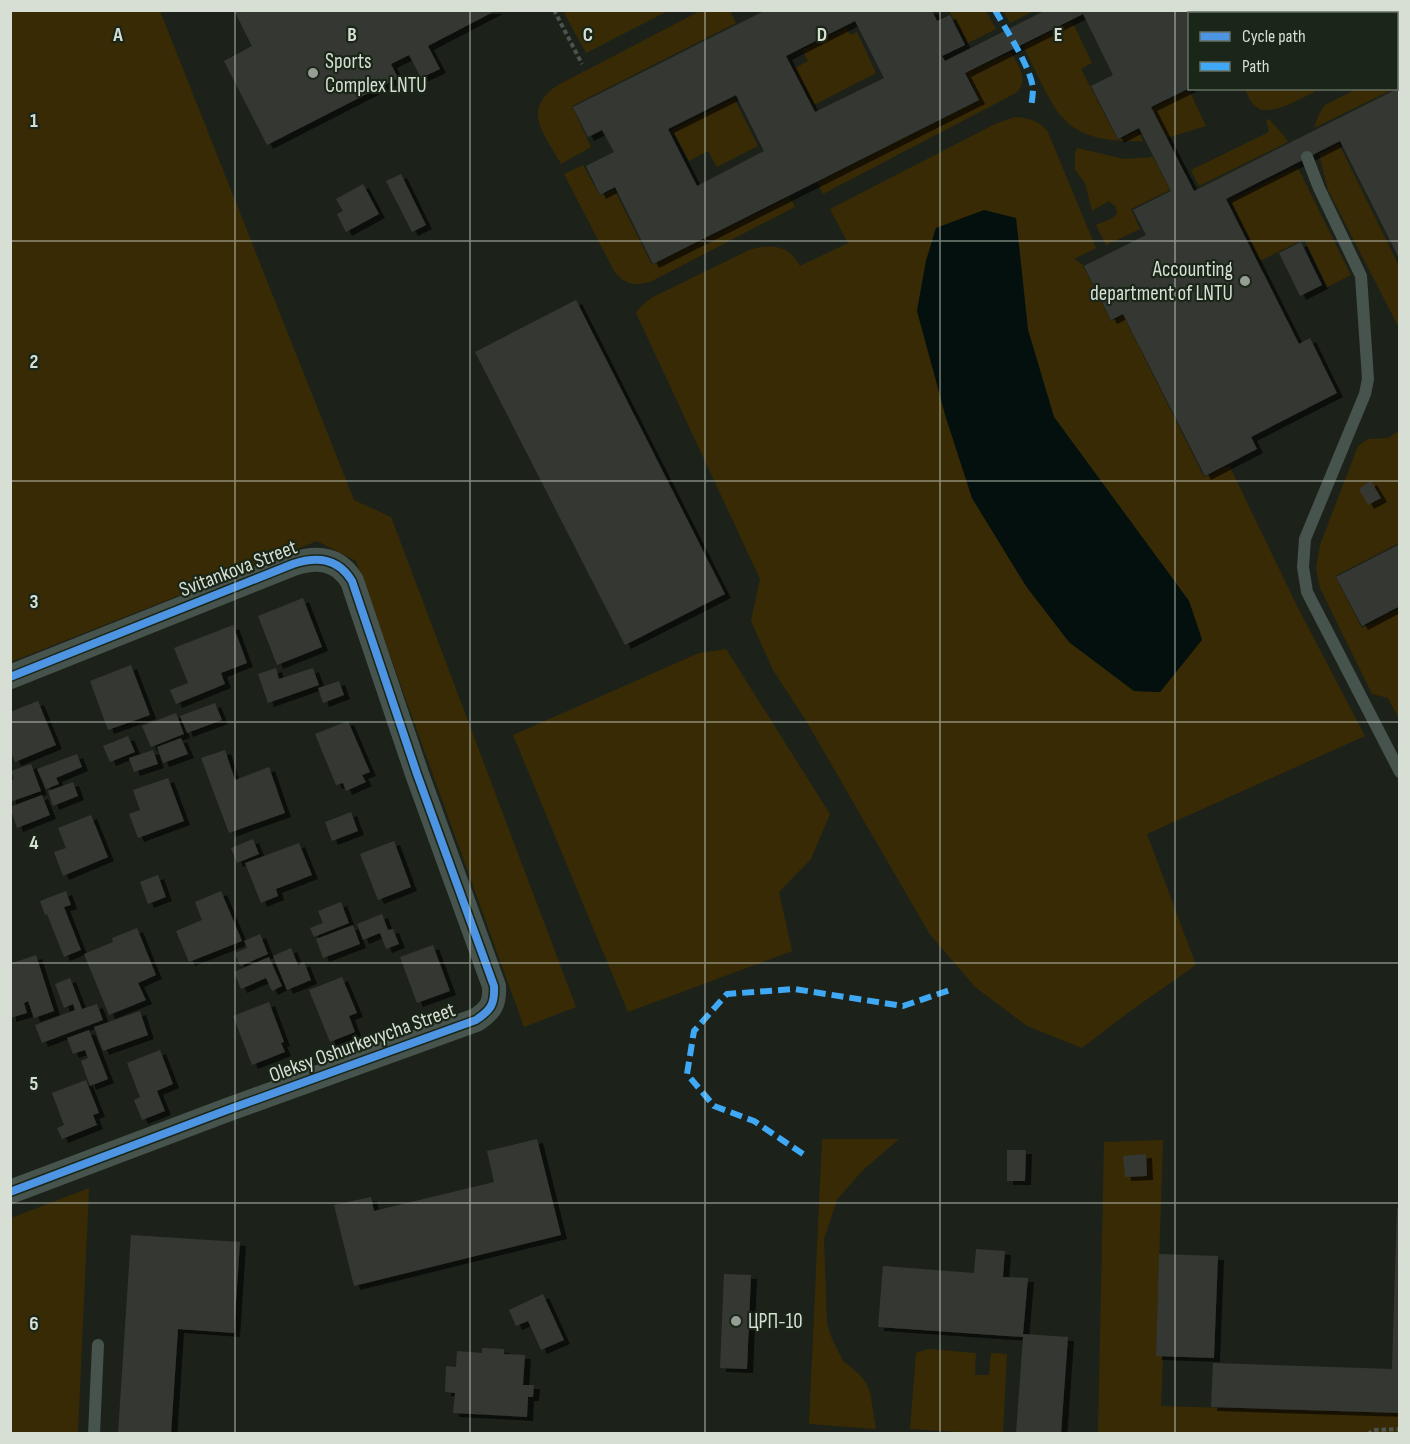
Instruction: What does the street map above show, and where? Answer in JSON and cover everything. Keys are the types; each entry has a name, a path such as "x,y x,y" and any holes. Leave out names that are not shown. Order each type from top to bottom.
{"street":[{"name":"Svitankova Street","path":"10,677 293,564 309,559 323,561 338,565 346,571 352,581 417,774"},
{"name":"Oleksy Oshurkevycha Street","path":"10,1192 470,1022 485,1014 495,997 494,986 417,774"}],"lane":[{"path":"1307,157 1319,188 1361,276 1368,379 1365,394 1305,539 1303,567 1307,592 1400,772"},
{"path":"94,1434 98,1345"}],"path":[{"path":"555,10 582,64"},
{"path":"1368,1434 1373,1430 1400,1429"}],"shaded area":[{"path":"10,11 160,11 354,500 391,517 576,1007 524,1027 356,561 317,541 11,662"},
{"path":"563,11 668,11 586,53"},
{"path":"700,11 730,11 736,23 572,106 591,147 561,164 539,123 540,104 547,94 558,85"},
{"path":"949,11 986,11 996,29 968,43"},
{"path":"1003,11 1034,11 1010,23"},
{"path":"1072,21 1092,63 1081,69 1118,140 1138,131 1143,141 1110,140 1088,135 1069,124 1051,101 1023,46"},
{"path":"846,28 851,35 857,32 876,73 814,105 795,68 808,61 802,50"},
{"path":"1011,52 1022,78 1020,88 1016,93 823,194 817,182 979,100 966,73"},
{"path":"1189,90 1206,126 1167,138 1152,108"},
{"path":"1245,90 1318,90 1272,110 1258,108 1250,100"},
{"path":"1355,90 1392,90 1314,128 1325,105"},
{"path":"734,98 758,146 717,167 708,151 689,161 672,130"},
{"path":"1020,117 1036,122 1047,130 1096,248 1074,259 1082,264 1111,321 1123,315 1204,477 1229,465 1297,606 1365,736 1147,834 1196,965 1082,1048 1027,1026 975,987 929,933 805,719 773,670 751,621 760,579 636,313 653,297 752,249 769,246 781,248 792,255 800,266 848,243 830,209 995,124","holes":["1016,218 1028,330 1054,417 1189,601 1202,639 1160,692 1134,691 1069,642 1026,586 972,498 917,311 926,261 936,228"]},
{"path":"1266,119 1270,120 1288,142 1199,186 1191,170 1269,132"},
{"path":"1339,144 1399,266 1399,328 1328,190 1319,154"},
{"path":"1077,148 1124,159 1153,157 1170,190 1131,209 1140,229 1106,245 1096,225 1117,214 1116,207 1109,201 1092,211 1085,183 1075,170"},
{"path":"583,165 600,196 614,189 652,265 790,197 795,207 650,282 630,283 614,271 564,174"},
{"path":"1297,166 1351,275 1327,287 1304,239 1260,261 1230,201"},
{"path":"984,210 1016,218 1028,330 1054,417 1189,601 1202,640 1160,692 1134,691 1069,642 1026,586 972,498 946,418 917,311 926,261 936,228"},
{"path":"1399,431 1399,543 1335,576 1362,628 1399,608 1399,719 1388,698 1372,694 1320,588 1316,568 1320,545 1358,446 1368,439 1388,438"},
{"path":"726,649 830,814 811,859 779,892 792,951 628,1012 513,735 699,653"},
{"path":"822,1139 899,1139 861,1172 837,1200 824,1239 827,1323 843,1361 866,1383 870,1392 876,1429 809,1424"},
{"path":"1163,1140 1156,1356 1163,1356 1161,1406 1399,1413 1399,1433 1098,1434 1104,1142"},
{"path":"89,1188 78,1433 11,1433 11,1218"},
{"path":"928,1349 976,1353 975,1375 989,1375 991,1353 1007,1354 1003,1433 910,1429 916,1353"}],"building":[{"name":"Sports Complex LNTU","path":"234,10 497,10 428,46 440,69 421,78 409,55 391,64 398,78 267,145 224,61 252,46"},
{"path":"766,10 932,10 937,21 950,15 965,45 942,56 945,61 1046,10 1271,10 1272,12 1188,12 1188,89 1151,107 1194,191 1399,88 1400,260 1340,141 1226,199 1299,344 1310,338 1337,393 1251,437 1257,449 1205,476 1123,314 1111,320 1084,266 1146,235 1133,210 1171,191 1139,128 1118,139 1091,86 1113,75 1083,14 965,73 979,100 653,264 615,187 600,195 586,166 614,152 602,130 588,137 573,107","holes":["855,21 884,78 815,112 786,56","736,95 764,151 697,186 668,129"]},
{"path":"401,174 426,225 412,232 386,181"},
{"path":"363,184 379,214 346,232 337,214 343,211 336,199"},
{"path":"1301,242 1322,285 1300,296 1279,253"},
{"path":"576,300 725,594 625,645 475,352"},
{"path":"1371,481 1381,498 1368,505 1359,489"},
{"path":"1400,544 1400,606 1362,626 1336,577"},
{"path":"303,598 322,647 277,665 258,616"},
{"path":"233,625 247,663 221,673 225,684 176,704 170,690 188,683 174,648"},
{"path":"131,665 150,715 108,730 90,681"},
{"path":"276,668 279,679 313,668 319,685 268,703 258,674"},
{"path":"339,681 344,695 323,703 318,688"},
{"path":"38,701 56,745 15,762 10,750 10,712"},
{"path":"215,703 222,720 187,733 180,716"},
{"path":"176,713 184,734 151,747 142,726"},
{"path":"348,721 370,772 362,775 366,782 346,791 343,783 336,785 315,734"},
{"path":"128,736 135,752 110,762 103,746"},
{"path":"181,738 188,754 163,763 157,747"},
{"path":"153,750 158,764 134,772 129,758"},
{"path":"225,750 235,780 269,767 285,813 229,833 201,758"},
{"path":"77,754 82,767 56,778 59,784 46,789 37,769"},
{"path":"31,764 41,791 10,802 10,781 14,779 11,771"},
{"path":"168,778 184,821 138,838 129,814 140,810 133,790"},
{"path":"73,782 78,796 53,806 48,791"},
{"path":"42,795 50,815 17,828 10,807"},
{"path":"351,812 358,831 332,841 325,822"},
{"path":"91,815 108,857 63,876 54,852 66,848 58,828"},
{"path":"253,839 259,854 237,863 231,848"},
{"path":"394,841 411,887 378,900 360,854"},
{"path":"299,843 312,875 276,889 278,896 261,903 245,863"},
{"path":"158,875 166,897 148,904 140,882"},
{"path":"66,891 71,905 64,907 81,950 64,957 40,901"},
{"path":"221,891 242,941 189,962 176,931 202,920 195,902"},
{"path":"341,902 349,923 314,937 310,928 323,923 318,911"},
{"path":"382,914 388,930 393,929 399,944 386,949 380,933 363,940 357,924"},
{"path":"353,925 360,944 323,958 316,939"},
{"path":"137,928 156,975 138,983 146,1000 109,1015 84,954 113,942 112,938"},
{"path":"260,934 268,954 240,966 235,953 247,948 244,941"},
{"path":"433,945 450,991 417,1003 400,957"},
{"path":"291,948 298,965 304,962 311,980 287,990 273,956"},
{"path":"36,955 54,1011 34,1018 28,1001 24,1003 27,1013 10,1018 10,964"},
{"path":"269,957 282,986 272,991 266,978 241,989 234,972"},
{"path":"342,977 357,1013 349,1016 355,1032 330,1042 309,990"},
{"path":"70,978 82,1009 97,1004 103,1020 42,1043 35,1025 75,1010 73,1004 64,1008 55,984"},
{"path":"269,1002 284,1042 281,1043 285,1052 252,1065 233,1016"},
{"path":"140,1011 148,1035 103,1051 94,1027"},
{"path":"89,1030 108,1079 90,1086 81,1061 88,1058 85,1050 73,1054 67,1038"},
{"path":"160,1050 173,1084 157,1091 165,1111 142,1120 134,1100 140,1097 127,1063"},
{"path":"86,1080 99,1113 93,1115 97,1125 62,1139 57,1128 64,1125 52,1093"},
{"path":"537,1139 561,1235 354,1286 334,1205 371,1197 374,1211 494,1182 487,1151"},
{"path":"1007,1150 1026,1150 1025,1181 1007,1181"},
{"path":"1146,1154 1147,1176 1125,1177 1123,1156"},
{"path":"1397,1208 1400,1208 1400,1413 1211,1407 1213,1363 1392,1369"},
{"path":"131,1235 240,1242 234,1333 178,1329 171,1434 118,1434"},
{"path":"976,1249 1005,1251 1003,1277 1028,1278 1023,1334 1068,1337 1061,1434 1016,1434 1023,1337 878,1327 883,1266 974,1273"},
{"path":"1159,1254 1218,1256 1214,1358 1156,1356"},
{"name":"ЦРП-10","path":"724,1274 751,1275 747,1369 720,1368"},
{"path":"543,1294 564,1340 541,1350 528,1321 516,1326 509,1310"},
{"path":"482,1348 504,1349 504,1354 525,1355 523,1385 534,1385 533,1397 528,1397 527,1417 453,1413 455,1393 445,1392 446,1366 456,1367 457,1351 482,1353"}],"marked path":[{"path":"995,10 1017,48 1031,79 1033,88 1031,107"},
{"path":"803,1154 754,1121 714,1106 687,1074 694,1031 727,994 794,989 903,1006 953,989"}],"cycle path":[{"path":"10,677 293,564 310,560 334,563 352,581 417,774 494,986 491,1006 476,1020 10,1192"}],"place":[{"name":"Sports Complex LNTU","path":"313,73"},
{"name":"Accounting department of LNTU","path":"1245,281"},
{"name":"ЦРП-10","path":"736,1321"}]}
